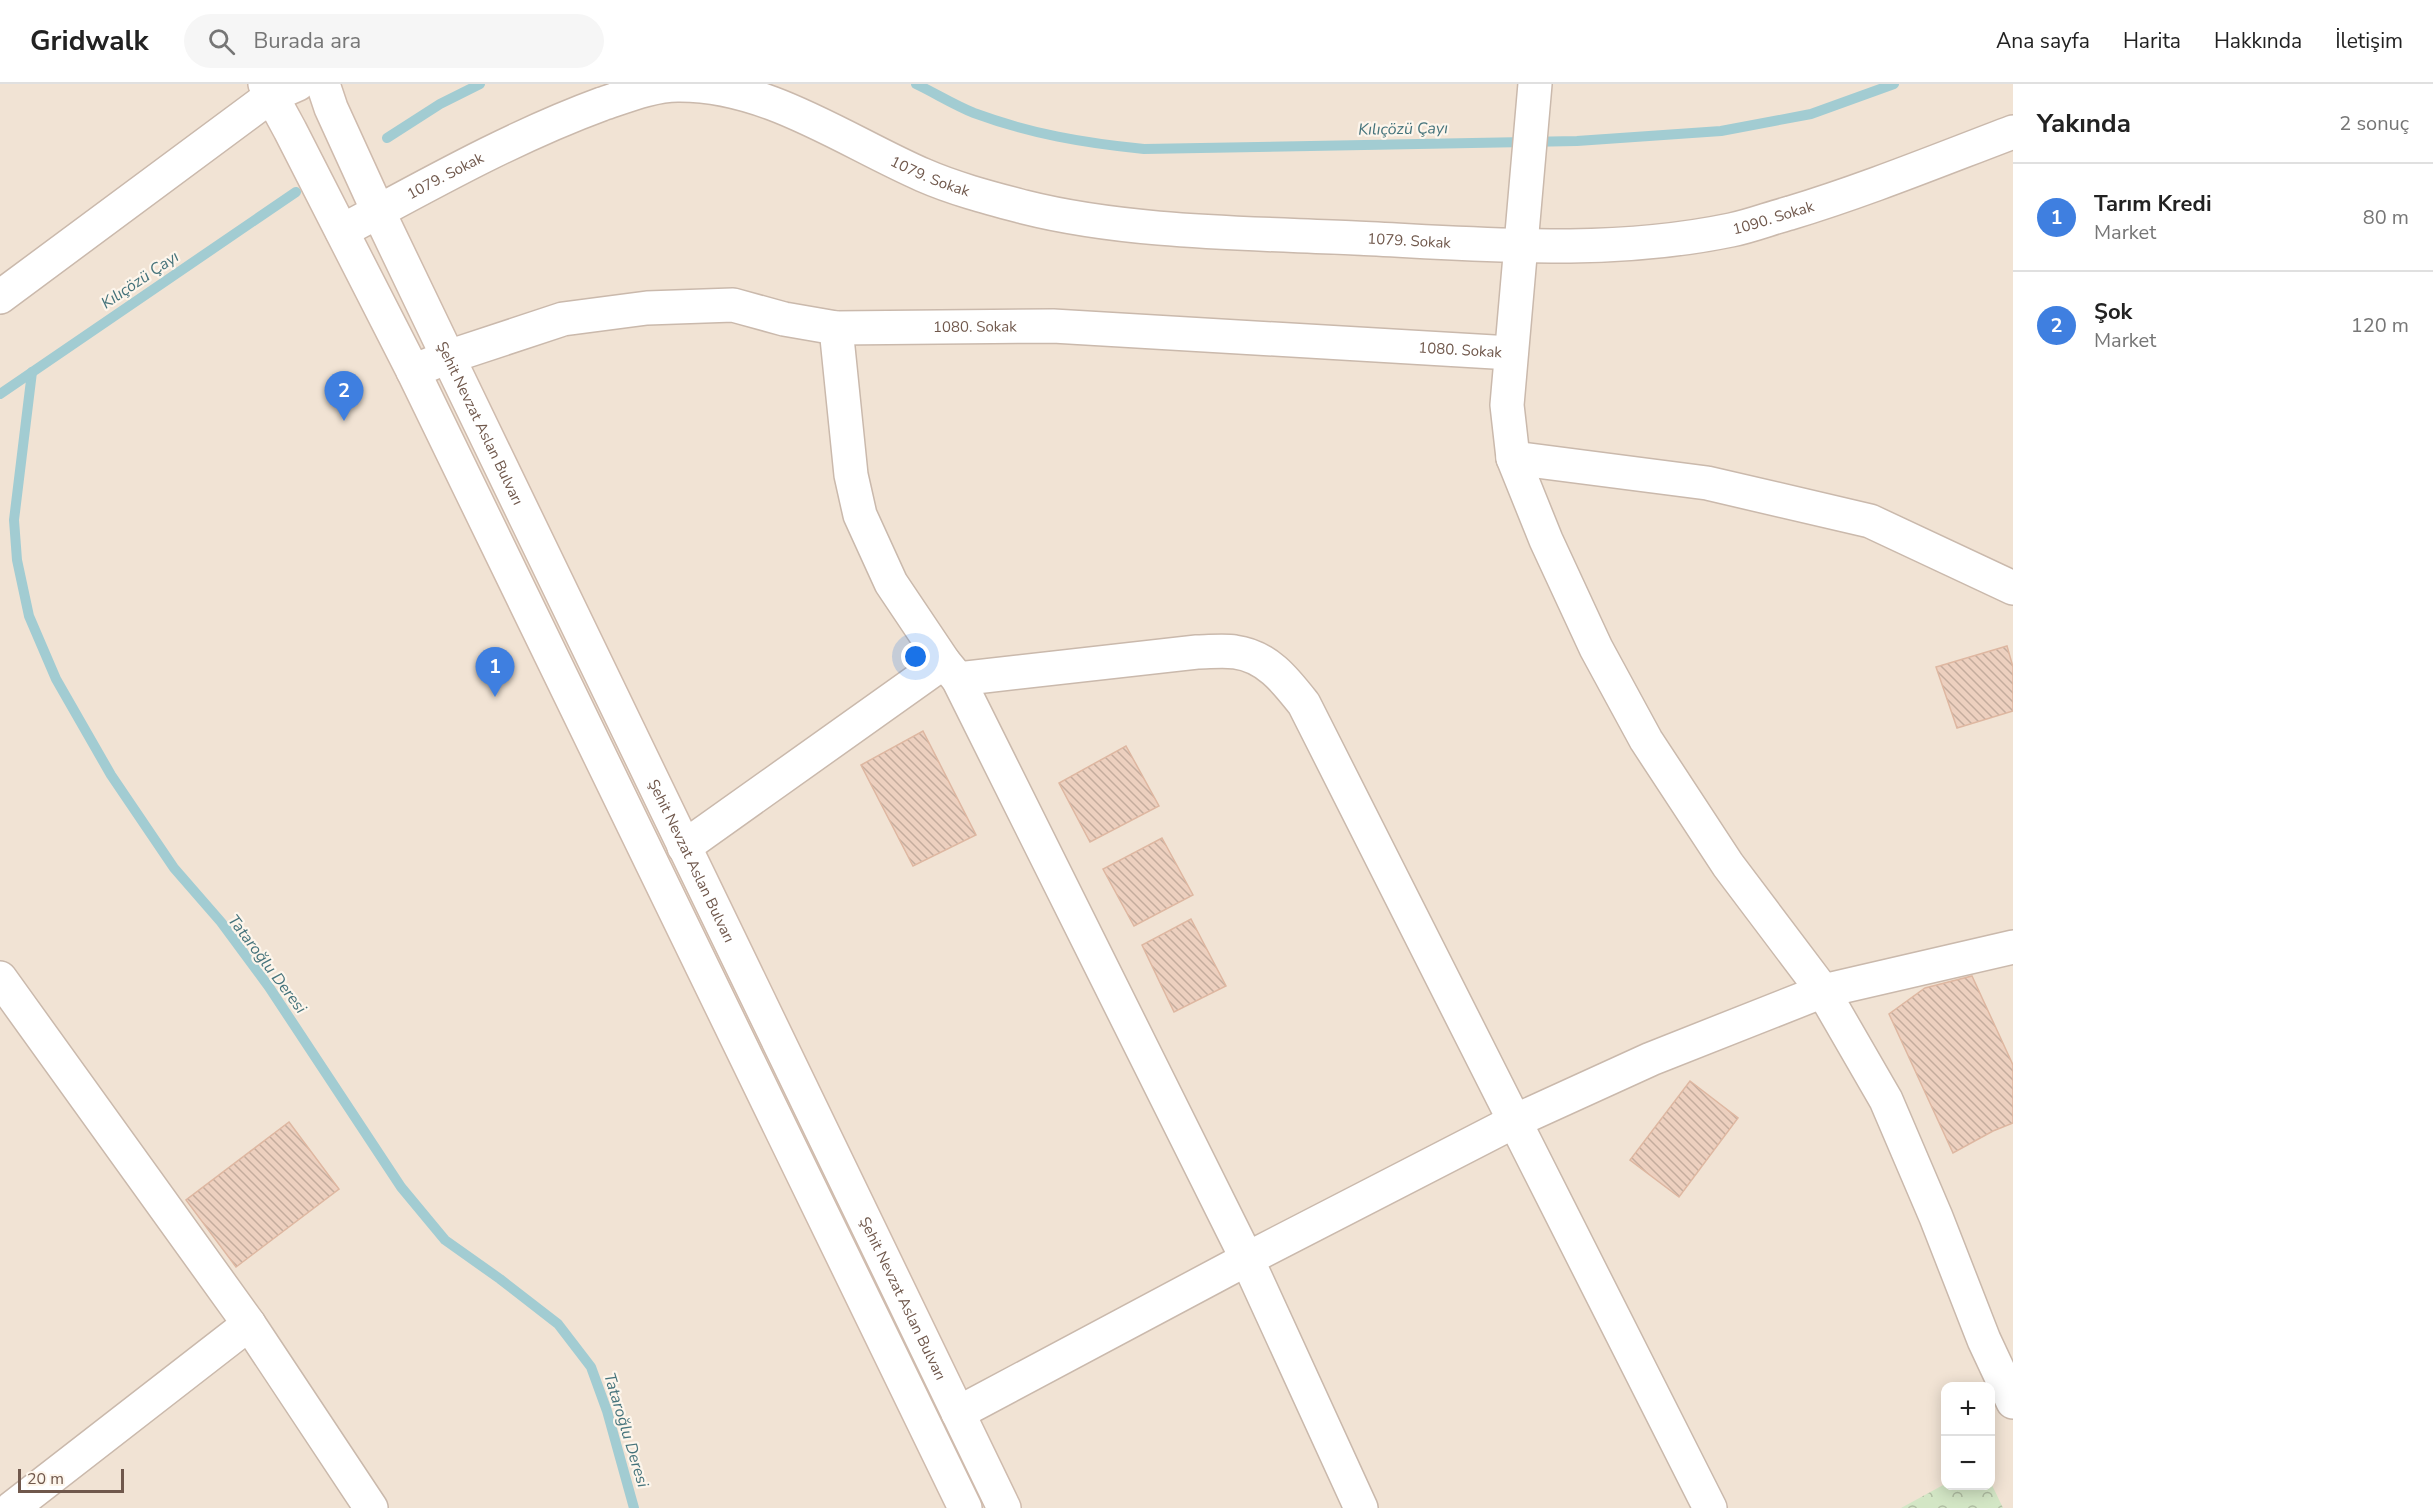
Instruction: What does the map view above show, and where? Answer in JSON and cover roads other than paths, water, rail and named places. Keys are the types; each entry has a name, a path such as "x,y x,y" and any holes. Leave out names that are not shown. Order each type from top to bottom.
{"street":[{"path":"1535,84 1507,405 1513,458 1546,540 1596,648 1646,740 1728,865 1822,991 1886,1100 1936,1217 1984,1340 2013,1402"},
{"name":"1079. Sokak","path":"342,231 575,114 632,93 676,85 717,88 764,100 925,176 1005,202 1071,216 1127,224 1239,233 1521,245"},
{"path":"0,297 278,88 290,130 413,372 965,1508"},
{"name":"Şehit Nevzat Aslan Bulvarı","path":"327,96 378,211 448,357 1005,1508"},
{"name":"1090. Sokak","path":"1521,245 1607,246 1669,242 1736,229 1842,196 2013,132"},
{"name":"1080. Sokak","path":"413,372 448,357 563,319 647,308 732,305 784,319 836,328 1053,326 1511,353"},
{"path":"836,328 851,476 860,515 891,583 951,670 1247,1259 1361,1508"},
{"path":"1513,458 1707,483 1870,521 2013,588"},
{"path":"684,848 951,670 1197,652 1235,652 1258,659 1282,675 1304,704 1710,1508"},
{"path":"958,1413 1515,1120 1651,1059 1822,991 2013,947"},
{"path":"0,978 249,1324 371,1508"},
{"path":"12,1508 249,1324"}],"waterway":[{"name":"Kılıçözü Çayı","path":"387,138 440,104 480,84"},
{"name":"Kılıçözü Çayı","path":"916,84 974,113 1016,127 1079,141 1144,149 1577,141 1721,131 1811,114 1894,84"},
{"name":"Kılıçözü Çayı","path":"0,394 296,192"},
{"name":"Tataroğlu Deresi","path":"32,372 14,520 17,560 29,616 56,679 111,775 174,868 221,922 269,987 401,1187 445,1240 558,1324 591,1367 607,1411 634,1508"}],"place":[{"name":"Şok","path":"344,421"},
{"name":"Tarım Kredi","path":"495,697"}]}
